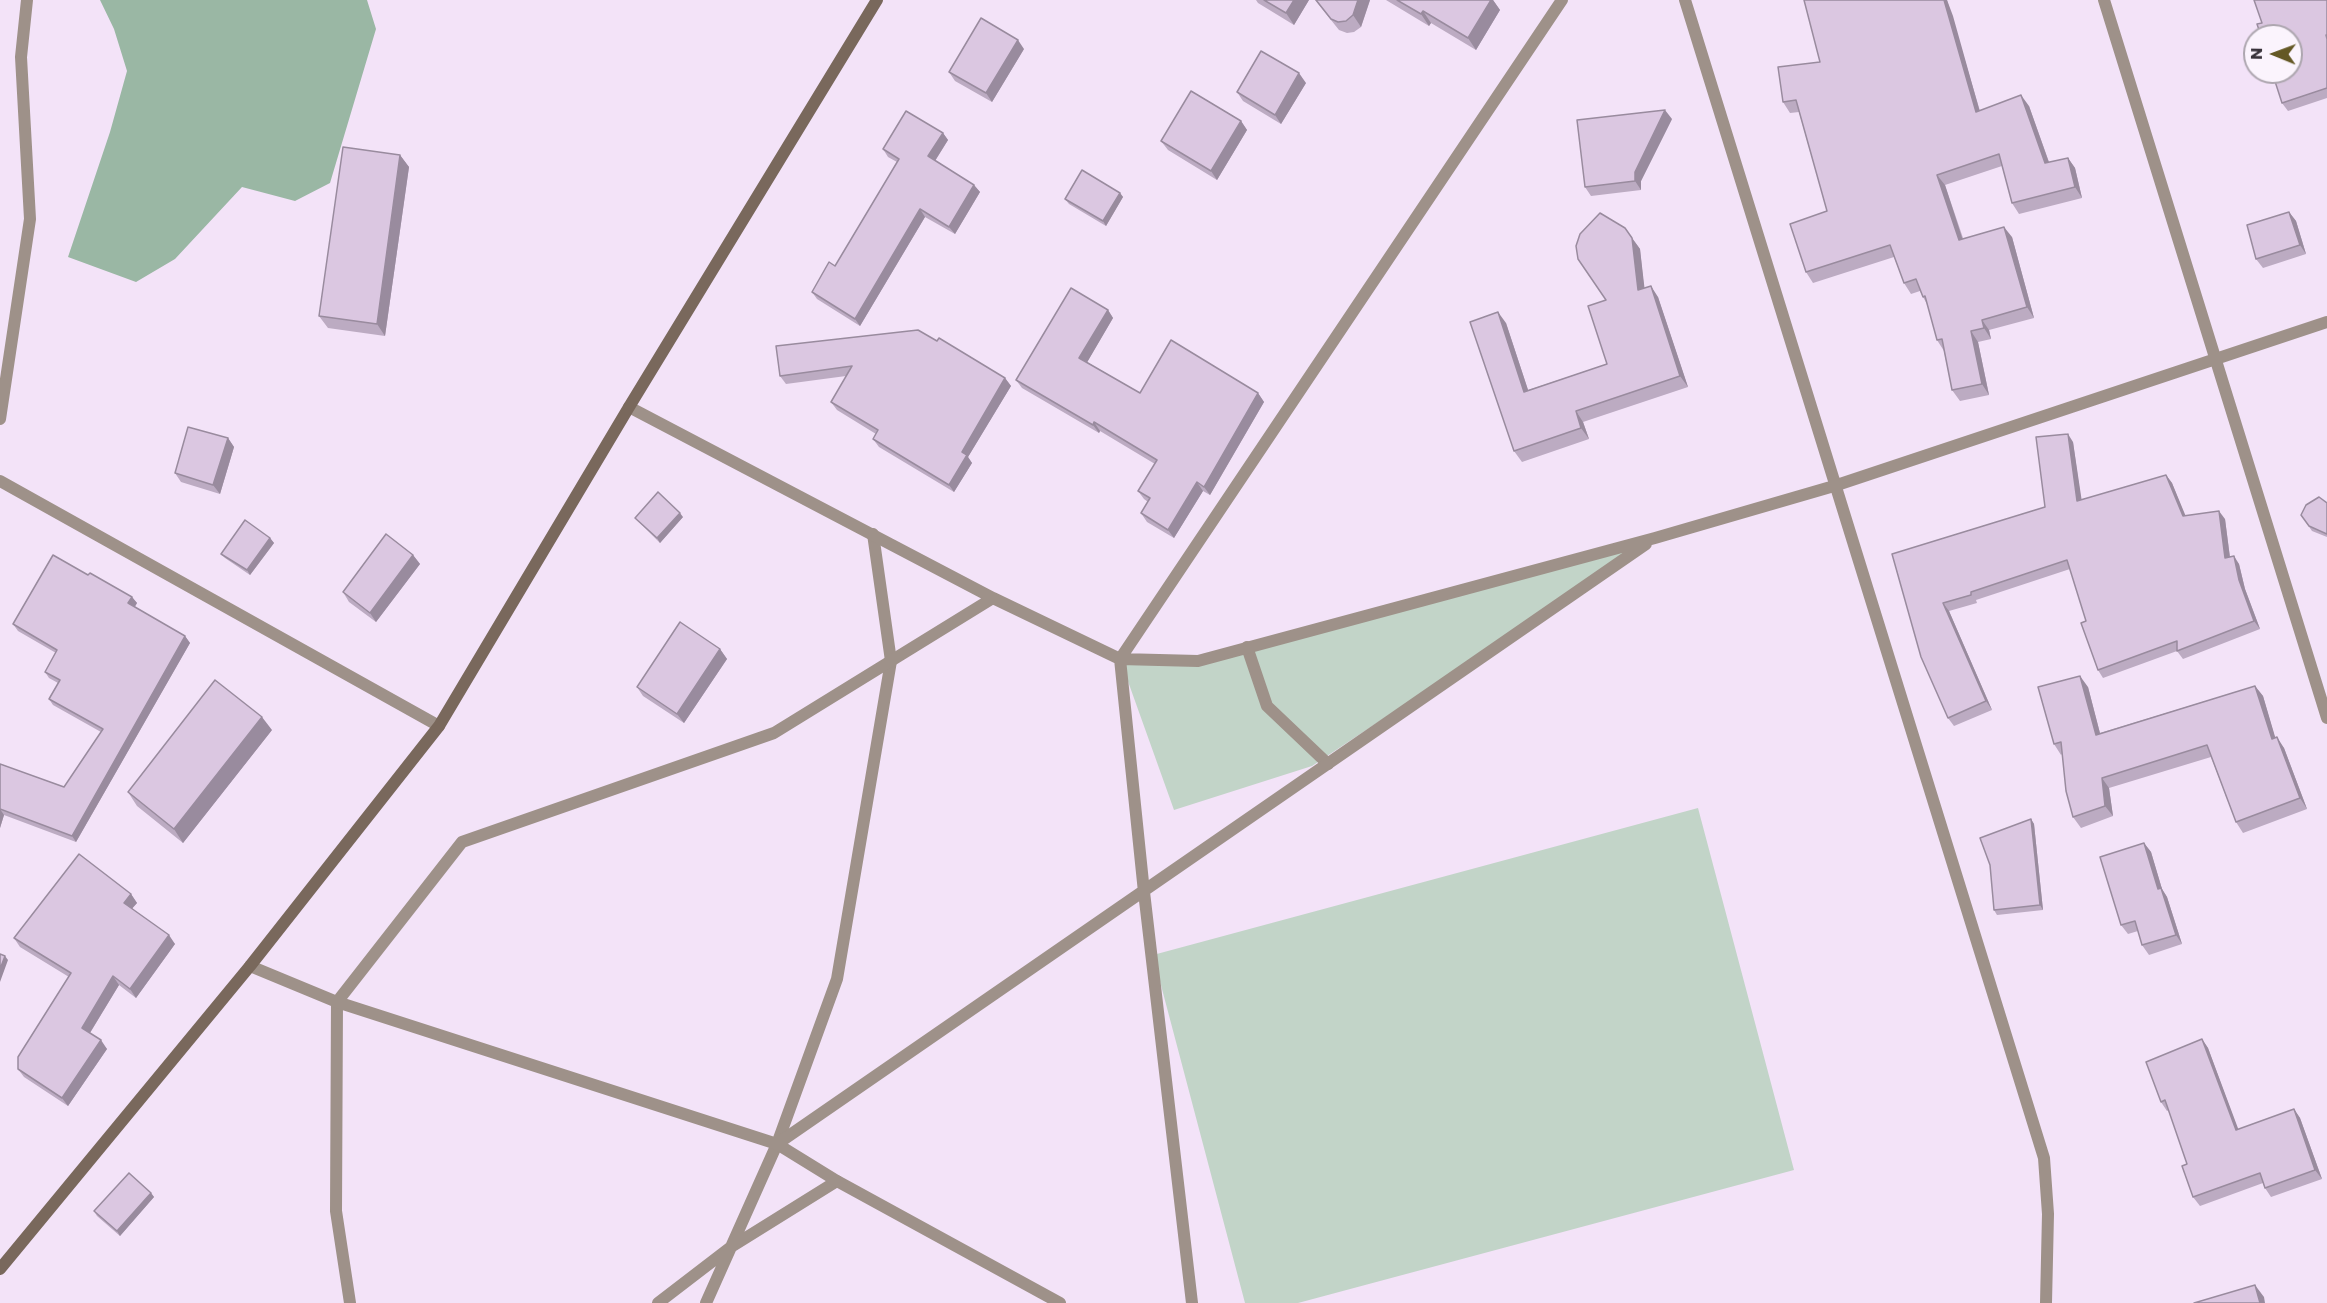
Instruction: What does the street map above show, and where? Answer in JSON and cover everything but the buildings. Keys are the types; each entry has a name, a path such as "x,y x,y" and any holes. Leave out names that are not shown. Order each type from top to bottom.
{"main road":[{"path":"0,1269 250,966 438,726 877,0"}],"street":[{"path":"0,419 2,393 30,219 21,57 27,0"},
{"path":"1192,1303 1144,892 1120,660 1563,0"},
{"path":"1685,0 2044,1158 2048,1214 2046,1303"},
{"path":"2104,0 2327,718"},
{"path":"629,407 993,598 1120,660 1198,661 1655,538 1834,486 2327,322"},
{"path":"0,481 438,726"},
{"path":"706,1303 777,1144 837,978 891,662 873,534"},
{"path":"777,1144 1655,538"},
{"path":"350,1303 336,1211 337,1002 462,842 774,733 993,598"},
{"path":"1247,647 1268,706 1328,764"},
{"path":"250,966 337,1002 777,1144 837,1180 1060,1303"},
{"path":"658,1303 731,1247 837,1180"}],"green space":[{"path":"100,0 367,0 376,29 330,183 295,201 242,187 175,259 136,282 68,257 110,132 127,71 114,29"},
{"path":"1655,538 1312,766 1174,810 1120,659 1198,661"},
{"path":"1698,808 1794,1170 1298,1303 1245,1303 1153,955"}]}
